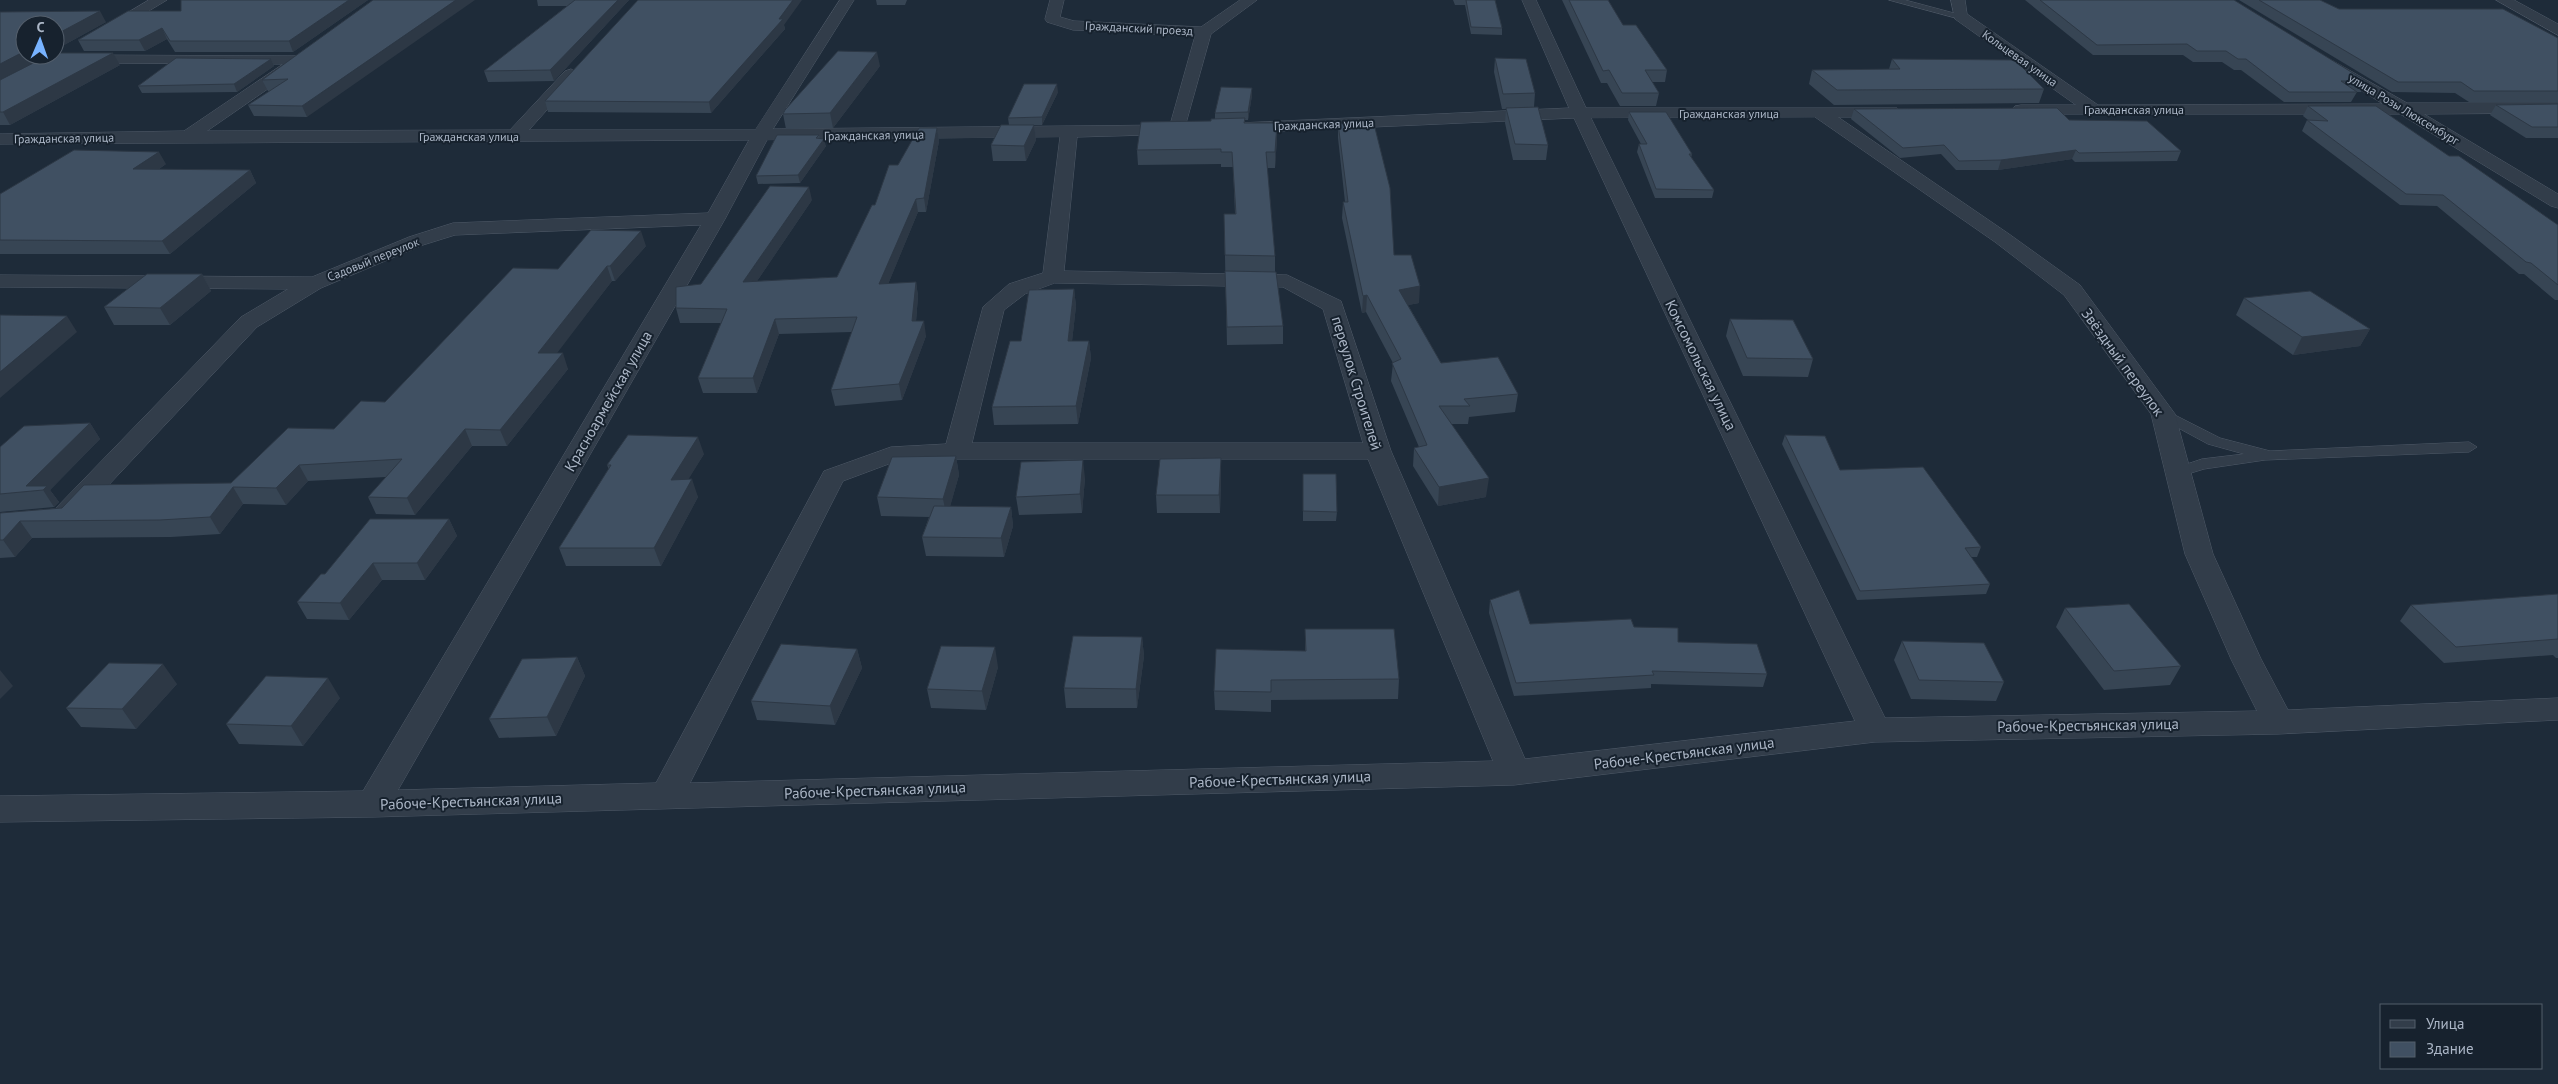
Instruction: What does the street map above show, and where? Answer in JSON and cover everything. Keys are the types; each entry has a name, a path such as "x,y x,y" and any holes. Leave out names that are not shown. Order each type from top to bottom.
{"street":[{"path":"160,0 88,41 67,56 300,60"},
{"name":"Красноармейская улица","path":"373,804 715,219 760,136 847,0"},
{"name":"Гражданский проезд","path":"1057,0 1052,18 1073,25 1204,32 1177,130"},
{"path":"1204,32 1250,0"},
{"name":"Комсомольская улица","path":"1529,0 1580,113 1875,730"},
{"path":"2503,0 2558,30"},
{"name":"Кольцевая улица","path":"1959,8 2093,109"},
{"path":"190,135 315,49"},
{"name":"улица Розы Люксембург","path":"2315,55 2558,202"},
{"path":"514,136 580,64"},
{"name":"Гражданская улица","path":"2006,110 2558,108"},
{"name":"Гражданская улица","path":"1226,128 1580,113 1820,114 1908,112"},
{"name":"Звёздный переулок","path":"1820,114 2002,238 2072,290 2164,414 2199,554 2246,659 2278,722"},
{"name":"Гражданская улица","path":"0,139 190,135 760,136 1196,130"},
{"path":"1053,277 1069,133"},
{"name":"Садовый переулок","path":"0,281 315,282 416,241 453,229 715,219"},
{"name":"переулок Строителей","path":"957,451 994,307 1017,289 1053,277 1286,281 1333,306 1378,452 1514,773"},
{"path":"0,522 63,517 248,322 315,282"},
{"path":"666,796 833,476 891,455 957,451 1378,452"},
{"name":"Рабоче-Крестьянская улица","path":"0,809 373,804 1514,773 1875,730 2278,722 2558,709"}],"lane":[{"path":"1894,0 1959,8"},
{"path":"2164,414 2214,441 2270,456"},
{"path":"2178,472 2202,464 2270,456 2469,447"}],"building":[{"path":"181,0 349,0 289,41 170,41 162,28 139,40 78,40 128,11 181,11"},
{"path":"373,0 456,0 302,106 248,105 288,79 262,80"},
{"path":"575,0 618,0 550,70 484,71"},
{"path":"638,0 793,0 779,19 783,19 709,102 545,101"},
{"path":"1466,0 1495,0 1502,28 1471,27"},
{"path":"1569,0 1608,0 1623,25 1636,25 1667,70 1645,70 1659,93 1622,93 1609,70 1603,71"},
{"path":"2040,0 2234,0 2366,81 2341,81 2357,92 2289,92 2246,59 2238,59 2226,51 2197,51 2187,44 2097,45"},
{"path":"2259,0 2320,0 2339,9 2503,9 2558,38 2558,91 2474,91 2461,82 2398,82"},
{"path":"100,11 65,30 65,15 15,15 15,56 0,64 0,12"},
{"path":"838,51 877,52 830,113 783,114 785,110"},
{"path":"65,53 113,53 3,112 0,112 0,80 29,65 65,65"},
{"path":"176,58 271,59 234,84 138,86"},
{"path":"1495,58 1526,59 1535,93 1503,94"},
{"path":"1892,59 2015,60 2044,89 1837,90 1812,70 1900,69"},
{"path":"1024,84 1057,84 1042,117 1008,118"},
{"path":"1221,87 1252,88 1248,112 1215,113"},
{"path":"2558,104 2558,127 2532,127 2496,105"},
{"path":"2308,106 2376,106 2449,156 2459,156 2558,225 2558,285 2531,263 2526,262 2443,195 2406,194 2307,120 2328,121"},
{"path":"1538,107 1548,145 1515,144 1506,108"},
{"path":"2057,108 2069,120 2147,121 2181,151 2079,153 2076,150 2001,160 1959,161 1944,145 1903,148 1854,109"},
{"path":"1629,112 1666,112 1692,154 1689,154 1714,190 1656,189 1639,144 1647,144"},
{"path":"1245,118 1244,123 1277,123 1275,152 1266,152 1275,256 1225,255 1224,214 1236,214 1232,152 1221,152 1221,149 1137,150 1141,122 1211,121 1211,119"},
{"path":"1338,123 1374,124 1390,188 1394,255 1411,255 1420,286 1399,290 1441,363 1498,357 1518,394 1464,399 1470,406 1439,406 1489,478 1439,487 1414,448 1427,445 1392,363 1401,359 1367,295 1363,296 1343,202 1348,202"},
{"path":"1001,125 1034,125 1024,146 991,145"},
{"path":"919,128 937,128 924,198 916,199 879,284 916,282 912,321 924,321 899,384 831,390 857,317 775,319 753,378 698,378 727,309 676,308 676,287 701,284 770,186 809,187 743,282 837,277 872,205 875,205 889,165 898,165"},
{"path":"777,135 819,135 816,138 824,139 798,175 756,176"},
{"path":"74,150 159,152 133,169 250,170 162,241 0,240 0,194"},
{"path":"591,230 641,231 610,266 607,266 538,353 563,353 500,430 465,429 407,498 368,497 402,459 299,465 276,488 233,487 210,517 160,520 20,521 3,540 0,540 0,513 62,508 84,485 231,483 288,428 334,429 361,401 385,402 513,268 558,269"},
{"path":"1225,271 1276,272 1283,326 1227,327"},
{"path":"147,274 202,274 160,308 104,307"},
{"path":"1074,289 1068,341 1089,341 1076,406 992,407 1010,341 1021,341 1029,290"},
{"path":"2310,291 2370,329 2302,337 2244,298"},
{"path":"0,315 67,316 0,372"},
{"path":"1730,319 1793,320 1813,359 1747,358"},
{"path":"90,423 26,486 47,486 43,490 0,494 0,447 24,426"},
{"path":"628,435 698,437 671,480 692,479 654,548 559,548 611,465 607,465"},
{"path":"1785,435 1825,436 1840,470 1923,467 1981,547 1965,548 1990,584 1860,591"},
{"path":"956,456 943,499 877,497 892,457"},
{"path":"1221,458 1219,495 1156,495 1160,459"},
{"path":"1083,460 1080,494 1016,497 1021,462"},
{"path":"1303,474 1336,474 1337,512 1303,511"},
{"path":"934,506 1011,507 1001,538 922,537"},
{"path":"370,519 449,519 417,563 373,563 340,603 297,602 321,574 325,574"},
{"path":"1519,590 1530,624 1631,619 1634,627 1678,628 1678,642 1757,644 1767,674 1652,671 1654,675 1516,683 1490,600"},
{"path":"2558,594 2558,639 2456,647 2411,605"},
{"path":"2129,604 2181,666 2114,671 2065,608"},
{"path":"1305,629 1394,629 1399,679 1271,680 1271,692 1214,691 1216,649 1306,651"},
{"path":"1073,636 1142,637 1136,689 1064,688"},
{"path":"1902,641 1984,643 2004,682 1919,680"},
{"path":"781,644 857,649 830,706 751,701"},
{"path":"941,646 995,647 982,691 927,689"},
{"path":"577,657 547,717 489,719 522,659"},
{"path":"109,663 163,664 122,709 66,708"},
{"path":"266,676 328,678 291,726 226,724"}]}
